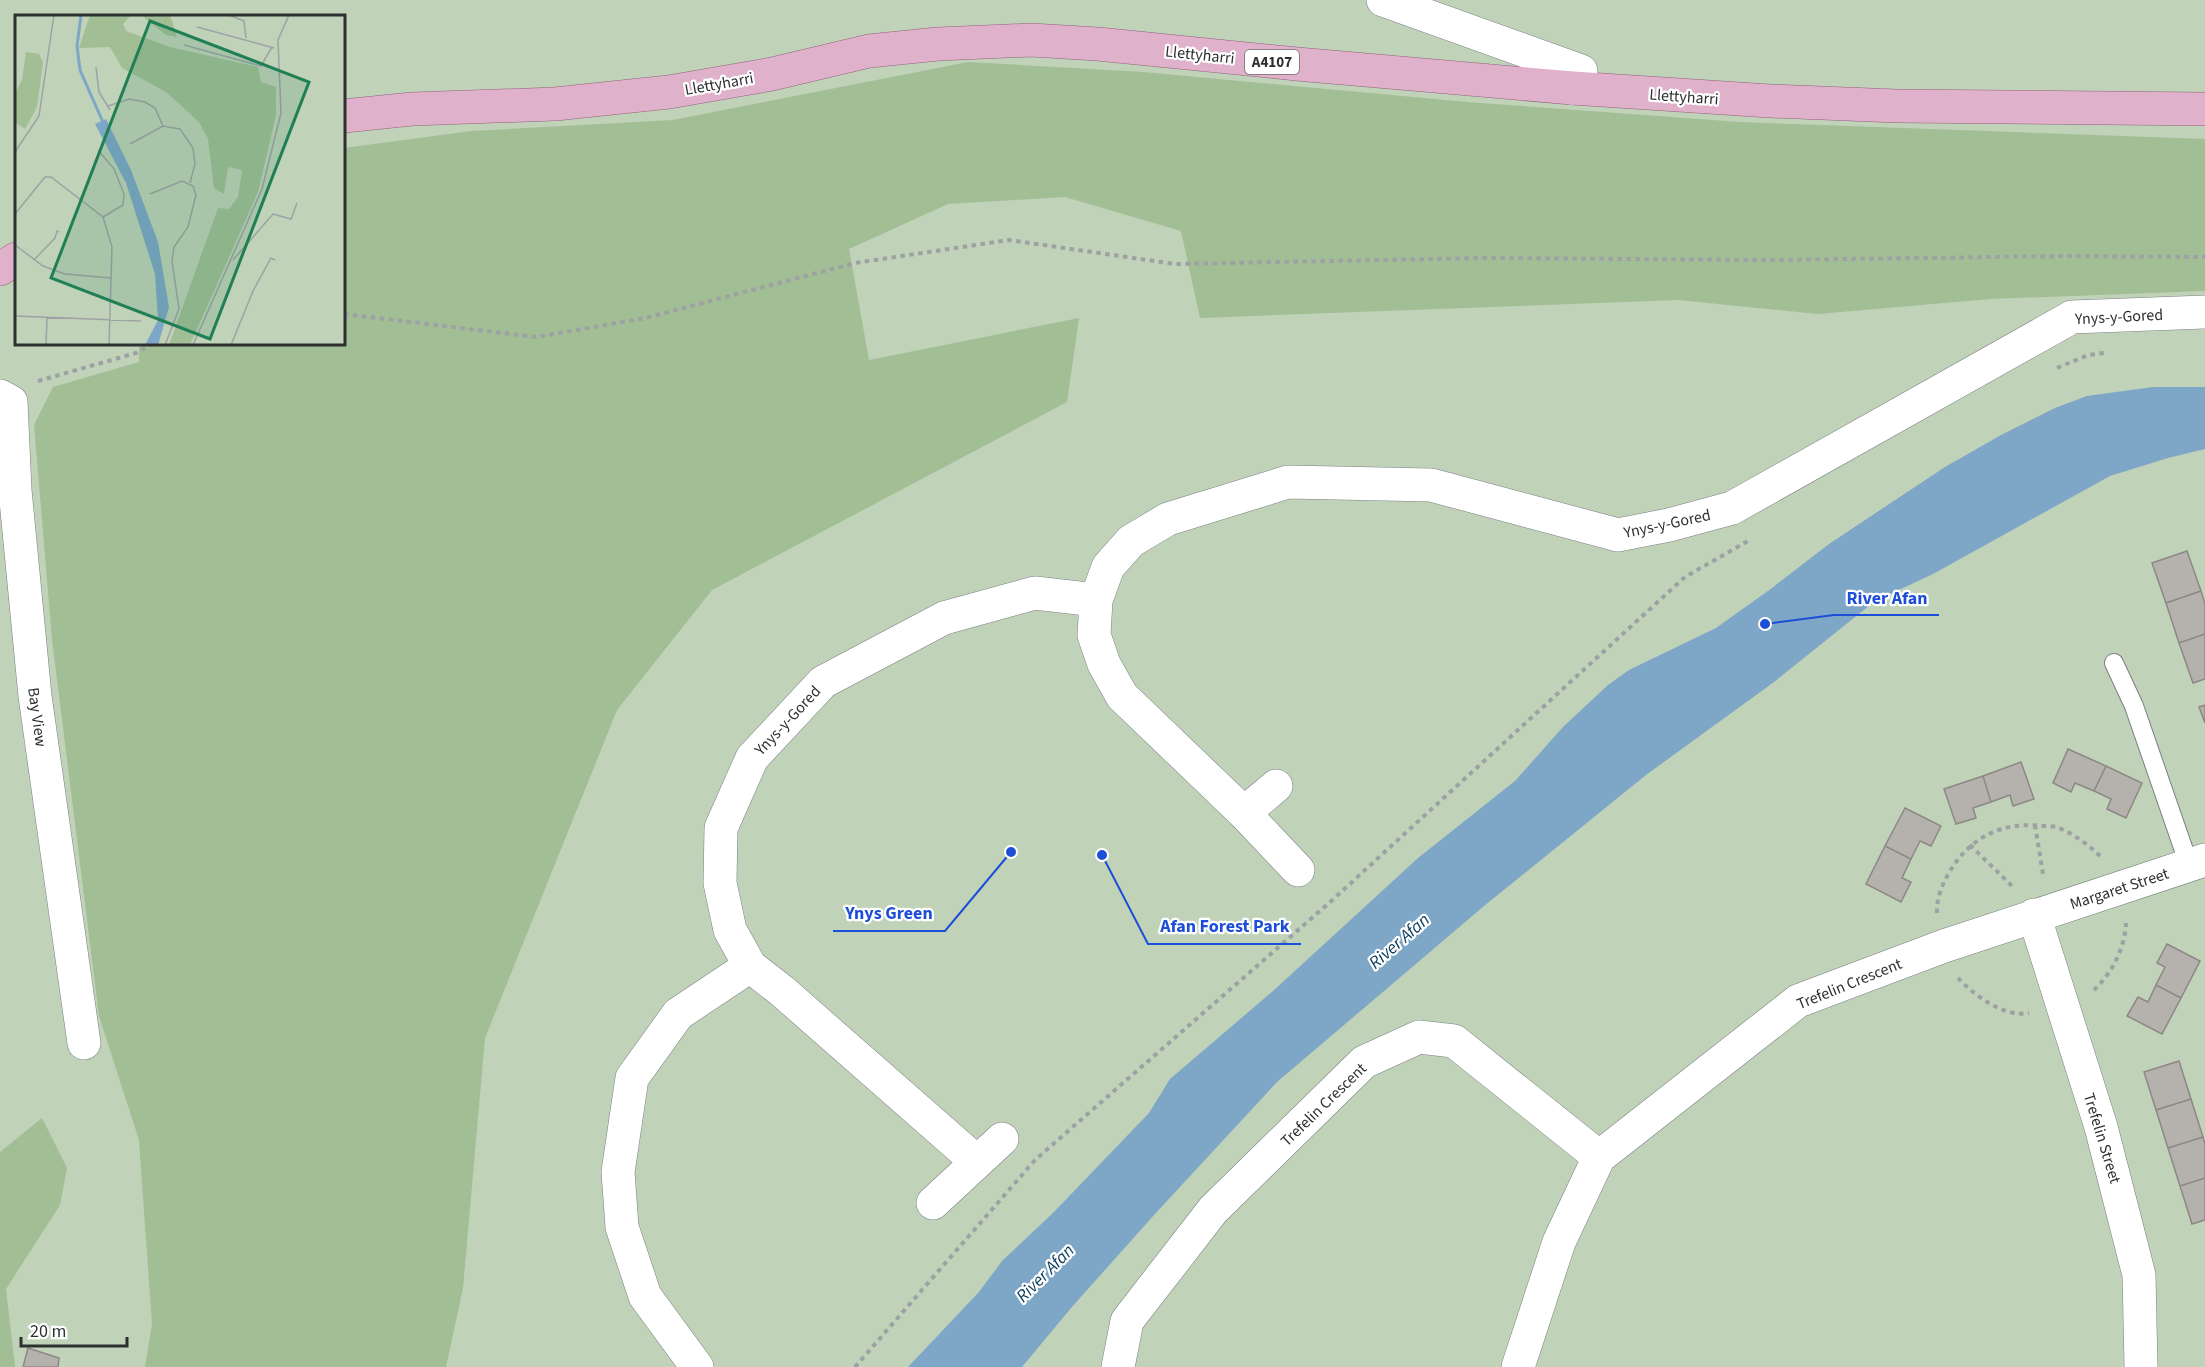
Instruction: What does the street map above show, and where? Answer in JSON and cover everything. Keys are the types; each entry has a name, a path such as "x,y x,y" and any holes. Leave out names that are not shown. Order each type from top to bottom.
{"main road":[{"name":"Llettyharri","path":"345,116 412,109 555,104 669,92 772,74 869,51 938,44 1031,40 1098,44 1572,88 1770,101 1897,106 2205,109"},
{"path":"0,269 15,260"}],"street":[{"path":"1383,0 1581,70 1572,88"},
{"name":"Ynys-y-Gored","path":"1298,870 1244,813 1122,696 1104,664 1094,635 1096,600 1108,567 1131,541 1158,524 1288,482 1431,485 1618,535 1691,520 1732,508 2072,317 2205,312"},
{"name":"Bay View","path":"6,399 35,696 84,1042"},
{"name":"Ynys-y-Gored","path":"977,1162 750,966 730,930 720,884 721,828 752,758 823,682 944,618 1035,593 1096,600"},
{"path":"1244,813 1276,786"},
{"name":"Margaret Street","path":"2034,915 2197,862"},
{"name":"Trefelin Crescent","path":"1518,1367 1559,1242 1599,1157 1798,1001 1858,977 2034,915"},
{"name":"Trefelin Street","path":"2034,915 2101,1127 2137,1263 2141,1367"},
{"path":"697,1367 645,1296 622,1227 618,1172 632,1078 678,1014 750,966"},
{"name":"Trefelin Crescent","path":"1118,1367 1127,1321 1213,1210 1364,1062 1419,1037 1454,1041 1599,1157"},
{"path":"933,1203 1002,1139"}],"lane":[{"path":"2114,663 2134,706 2197,862"}],"path":[{"path":"345,314 536,337 645,318 855,263 1009,240 1175,264 1483,258 1771,260 2066,256 2205,257"},
{"path":"6,399 22,385 136,353 150,345"},
{"path":"2047,372 2088,355 2111,352"},
{"path":"855,1367 1035,1160 1329,903 1685,577 1750,540"},
{"path":"1937,916 1946,876 1970,845 1999,829 2015,825 2057,827 2086,843 2104,860"},
{"path":"2035,825 2043,874"},
{"path":"1970,845 2012,886"},
{"path":"2091,993 2104,980 2119,954 2126,925 2125,914"},
{"path":"1953,971 1969,989 1994,1007 2024,1014 2036,1011"}],"green space":[{"path":"0,0 2205,0 2205,1367 0,1367"},
{"path":"968,62 1143,72 1467,102 1740,122 2205,139 2205,291 1990,299 1818,314 1678,300 1200,318 1181,231 1065,197 948,204 849,249 869,360 1079,318 1067,402 712,590 617,710 485,1038 463,1288 446,1367 145,1367 152,1324 139,1140 99,1016 52,639 34,425 53,387 139,362 139,345 345,345 345,148 471,131 673,120"},
{"path":"42,1118 67,1168 60,1205 6,1289 15,1367 0,1367 0,1152"}],"water":[{"path":"2153,387 2205,387 2205,449 2110,476 1933,574 1875,601 1774,682 1646,775 1484,906 1277,1082 1154,1215 1022,1367 908,1367 979,1292 1002,1261 1053,1213 1149,1113 1170,1079 1273,991 1418,858 1515,781 1563,727 1608,685 1629,670 1716,628 1829,544 1945,467 2001,435 2055,408 2087,396"}],"building":[{"path":"2187,551 2201,591 2166,603 2152,563"},
{"path":"2201,591 2205,604 2205,634 2179,643 2166,603"},
{"path":"2205,634 2205,679 2193,683 2179,643"},
{"path":"2205,705 2205,723 2199,707"},
{"path":"2068,749 2106,766 2094,791 2075,783 2071,792 2053,783"},
{"path":"2021,762 2034,799 2013,806 2010,795 1991,802 1983,776"},
{"path":"2106,766 2142,783 2126,818 2107,809 2111,799 2094,791"},
{"path":"1983,776 1991,802 1973,808 1976,818 1956,824 1944,789"},
{"path":"1905,808 1941,826 1931,846 1920,841 1911,859 1885,846"},
{"path":"1885,846 1911,859 1902,878 1911,882 1901,902 1866,884"},
{"path":"2167,944 2200,961 2181,998 2156,985 2165,967 2157,963"},
{"path":"2156,985 2181,998 2162,1034 2127,1016 2138,997 2148,1002"},
{"path":"2179,1061 2191,1099 2156,1110 2144,1072"},
{"path":"2191,1099 2203,1137 2168,1148 2156,1110"},
{"path":"2203,1137 2205,1178 2180,1186 2168,1148"},
{"path":"2205,1178 2205,1220 2192,1224 2180,1186"},
{"path":"28,1348 59,1358 58,1367 23,1367"}],"place":[{"name":"River Afan","path":"1765,624"},
{"name":"Ynys Green","path":"1011,852"},
{"name":"Afan Forest Park","path":"1102,855"}]}
